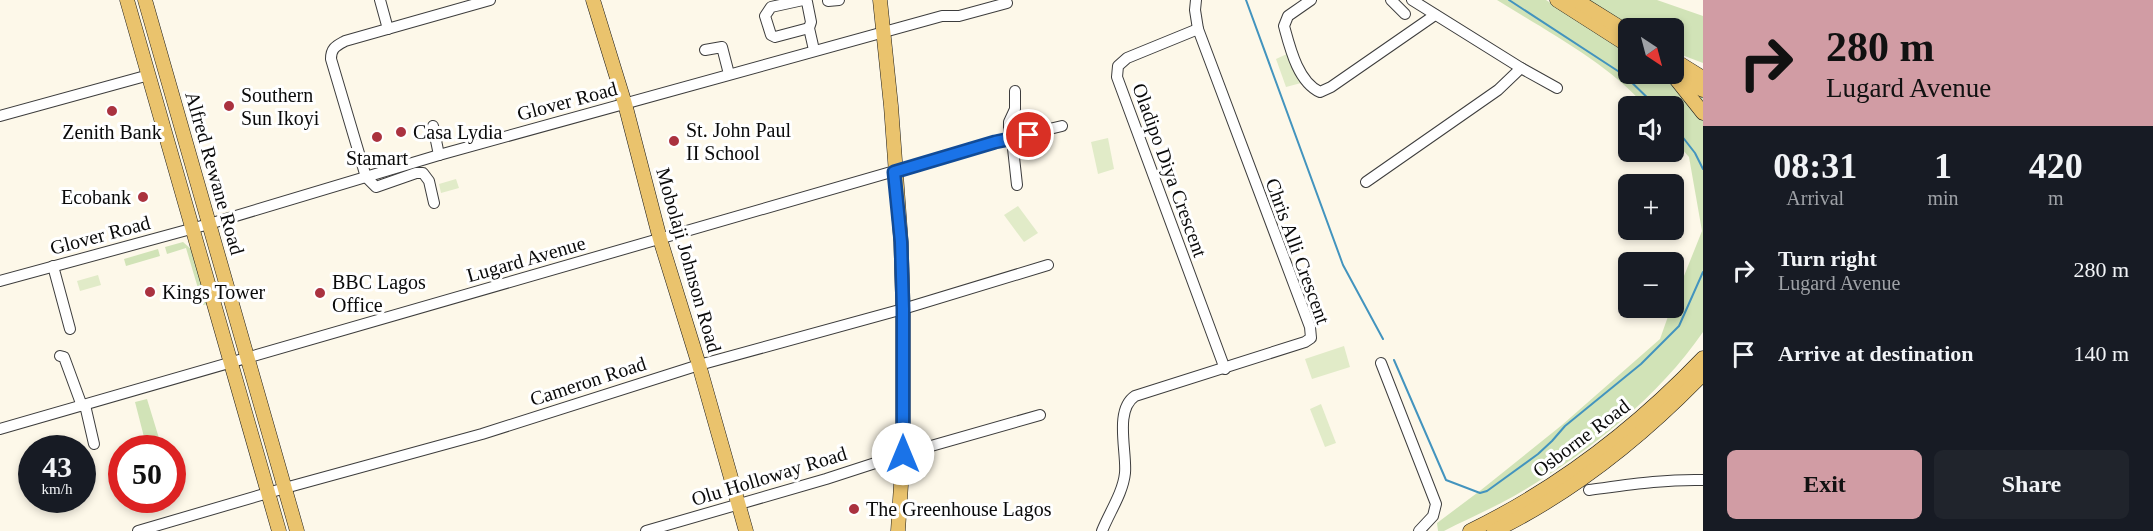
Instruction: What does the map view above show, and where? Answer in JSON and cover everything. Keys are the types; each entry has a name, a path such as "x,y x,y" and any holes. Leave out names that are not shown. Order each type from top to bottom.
{"main road":[{"name":"Alfred Rewane Road","path":"127,0 279,531"},
{"name":"Alfred Rewane Road","path":"145,0 297,531"},
{"name":"Mobolaji Johnson Road","path":"593,0 625,104 660,239 699,365 746,531"},
{"path":"880,0 901,242 903,454 898,531"},
{"path":"1557,0 1618,39"},
{"path":"1576,0 1618,26"},
{"path":"141,50 159,48"},
{"path":"1684,73 1698,79"},
{"path":"1684,73 1698,79"},
{"path":"1698,79 1703,113"},
{"path":"158,107 176,106"},
{"path":"1672,390 1682,371 1703,346"},
{"name":"Osborne Road","path":"1470,531 1534,497 1604,448 1672,390 1703,358"},
{"name":"Osborne Road","path":"1494,531 1550,499 1602,463 1650,424 1703,374"}],"street":[{"path":"380,0 388,29"},
{"path":"434,203 429,181 423,173 416,173 376,187 366,177 331,59 331,52 335,46 345,41 490,0"},
{"path":"808,28 775,37 771,35 765,16 771,7 803,0 807,2 810,15 808,28 814,50"},
{"name":"Chris Alli Crescent","path":"1102,531 1125,473 1124,413 1128,401 1135,396 1305,342 1310,340 1311,336 1310,327 1198,29 1195,10 1197,0"},
{"path":"1311,0 1288,16 1284,26 1296,63 1306,79 1320,92 1332,87 1435,15"},
{"path":"1391,0 1405,14"},
{"path":"1412,0 1557,88"},
{"name":"Glover Road","path":"0,281 209,224 439,155 884,30 942,16 960,16 1007,3"},
{"name":"Oladipo Diya Crescent","path":"1198,29 1127,58 1118,66 1117,77 1225,369"},
{"path":"705,50 722,47 729,74"},
{"path":"1366,182 1498,90 1521,68"},
{"path":"0,116 149,75"},
{"path":"1015,92 1015,109 1009,122 1017,185"},
{"path":"433,126 439,155"},
{"name":"Lugard Avenue","path":"0,429 894,172 1062,126"},
{"name":"Cameron Road","path":"138,531 482,434 699,365 903,309 1048,265"},
{"path":"53,266 70,329"},
{"path":"60,356 64,357 69,368 91,435"},
{"path":"1381,363 1436,504 1433,516 1419,531"},
{"name":"Olu Holloway Road","path":"646,531 826,479 903,454 1040,416"},
{"path":"1589,490 1650,482 1703,480"}],"green space":[{"path":"1497,0 1546,0 1618,46 1618,80 1595,62"},
{"path":"1588,0 1657,0 1703,16 1703,63 1684,56 1684,18 1618,19"},
{"path":"1289,53 1301,83 1286,87 1276,59"},
{"path":"1623,84 1681,84 1703,96 1703,332 1685,357 1641,403 1618,424 1567,463 1497,505 1444,531 1438,531 1437,523 1562,425 1660,339 1667,318 1684,318 1684,276 1702,231 1689,157 1684,151 1684,96 1636,96"},
{"path":"1108,138 1114,169 1098,174 1091,142"},
{"path":"456,179 459,188 441,193 439,184"},
{"path":"1018,206 1038,233 1024,242 1004,215"},
{"path":"183,242 192,250 208,304 203,305 186,248 167,254 165,247"},
{"path":"158,249 160,256 126,266 124,259"},
{"path":"98,275 101,285 80,291 77,281"},
{"path":"1344,346 1350,367 1312,379 1305,359"},
{"path":"147,399 158,435 143,435 135,402"},
{"path":"1321,404 1336,443 1325,447 1310,409"}],"waterway":[{"path":"1246,0 1343,265 1383,339"},
{"path":"1509,0 1624,75 1646,96"},
{"path":"1684,139 1703,169"},
{"path":"1394,360 1446,480 1480,493 1487,491 1538,454 1565,426 1641,364 1679,326 1703,272"}],"place":[{"name":"Southern Sun Ikoyi","path":"229,106"},
{"name":"Zenith Bank","path":"112,111"},
{"name":"Casa Lydia","path":"401,132"},
{"name":"Stamart","path":"377,137"},
{"name":"St. John Paul II School","path":"674,141"},
{"name":"Ecobank","path":"143,197"},
{"name":"Kings Tower","path":"150,292"},
{"name":"BBC Lagos Office","path":"320,293"},
{"name":"The Greenhouse Lagos","path":"854,509"}],"route":[{"path":"903,454 901,242 894,172 995,142 1029,135"}]}
